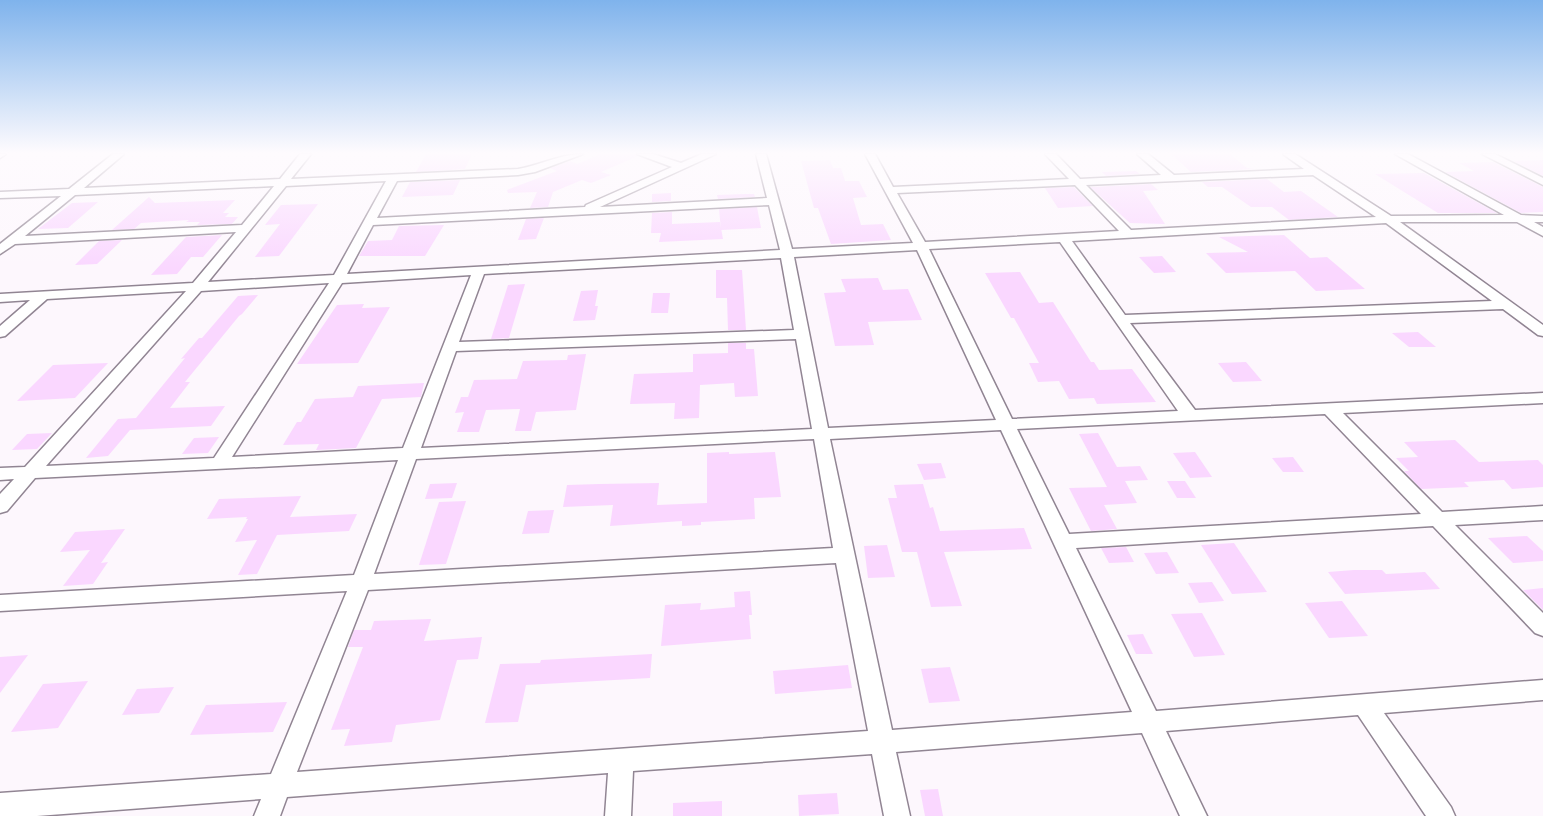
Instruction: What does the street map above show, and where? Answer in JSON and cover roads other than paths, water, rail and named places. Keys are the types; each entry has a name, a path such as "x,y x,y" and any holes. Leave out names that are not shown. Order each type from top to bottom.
{"street":[{"path":"0,194 47,192"},
{"path":"0,250 73,192"},
{"path":"0,506 197,287 275,192"},
{"path":"218,464 338,279 386,192"},
{"path":"581,211 624,192"},
{"path":"770,192 787,254 844,555 897,816"},
{"path":"891,192 921,246 1194,816"},
{"path":"1087,192 1129,234"},
{"path":"1346,192 1389,220 1543,332"},
{"path":"1470,192 1543,232"},
{"path":"370,222 772,201"},
{"path":"0,298 1389,220 1444,218 1543,219"},
{"path":"14,240 245,228"},
{"path":"1064,238 1166,384 1191,416"},
{"path":"267,816 362,582 478,271"},
{"path":"0,333 44,296"},
{"path":"1121,319 1505,305"},
{"path":"451,347 802,334"},
{"path":"0,474 1543,398"},
{"path":"1330,409 1543,627"},
{"path":"1063,542 1543,513"},
{"path":"0,603 844,555"},
{"path":"0,806 883,742 1543,690"},
{"path":"1364,704 1442,816"},
{"path":"618,816 621,761"}]}
